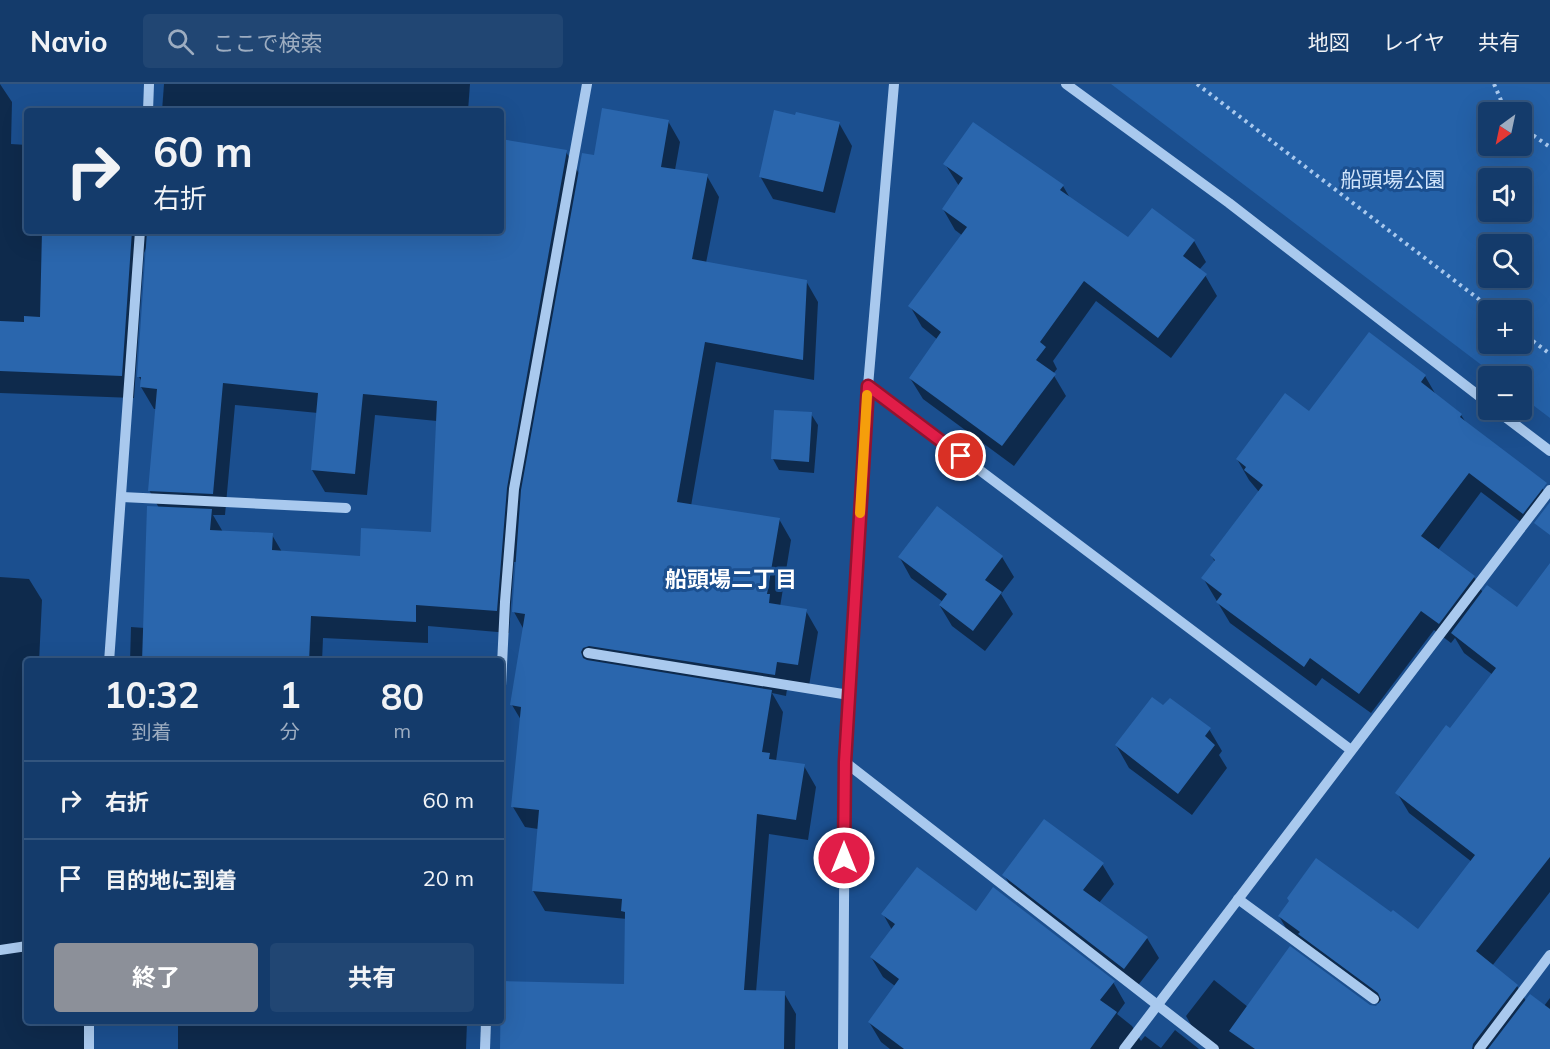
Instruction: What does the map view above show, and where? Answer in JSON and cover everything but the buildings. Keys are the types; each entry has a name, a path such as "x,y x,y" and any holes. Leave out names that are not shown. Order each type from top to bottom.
{"street":[{"path":"148,108 149,84"},
{"path":"502,658 514,489 587,84"},
{"path":"843,1049 845,762 868,386 894,84"},
{"path":"1066,84 1228,203 1478,395"},
{"path":"110,658 140,234"},
{"path":"868,386 1351,750"},
{"path":"1509,420 1550,451"},
{"path":"1124,1049 1550,490"},
{"path":"122,497 346,508"},
{"path":"588,653 849,695"},
{"path":"845,762 1214,1049"},
{"path":"1238,899 1374,999"},
{"path":"0,950 24,946"},
{"path":"1479,1049 1550,955"},
{"path":"89,1024 89,1049"},
{"path":"485,1049 486,1024"}],"path":[{"path":"1197,84 1480,300"},
{"path":"1494,84 1502,102"},
{"path":"1532,135 1550,147"},
{"path":"1532,340 1550,354"}],"green space":[{"name":"船頭場公園","path":"1111,84 1550,84 1550,418 1532,404 1532,366 1483,366"}],"slow traffic":[{"path":"860,513 867,395"}],"district":[{"name":"船頭場二丁目","path":"731,579"}],"route":[{"path":"844,858 845,762 868,386 961,456"}]}
